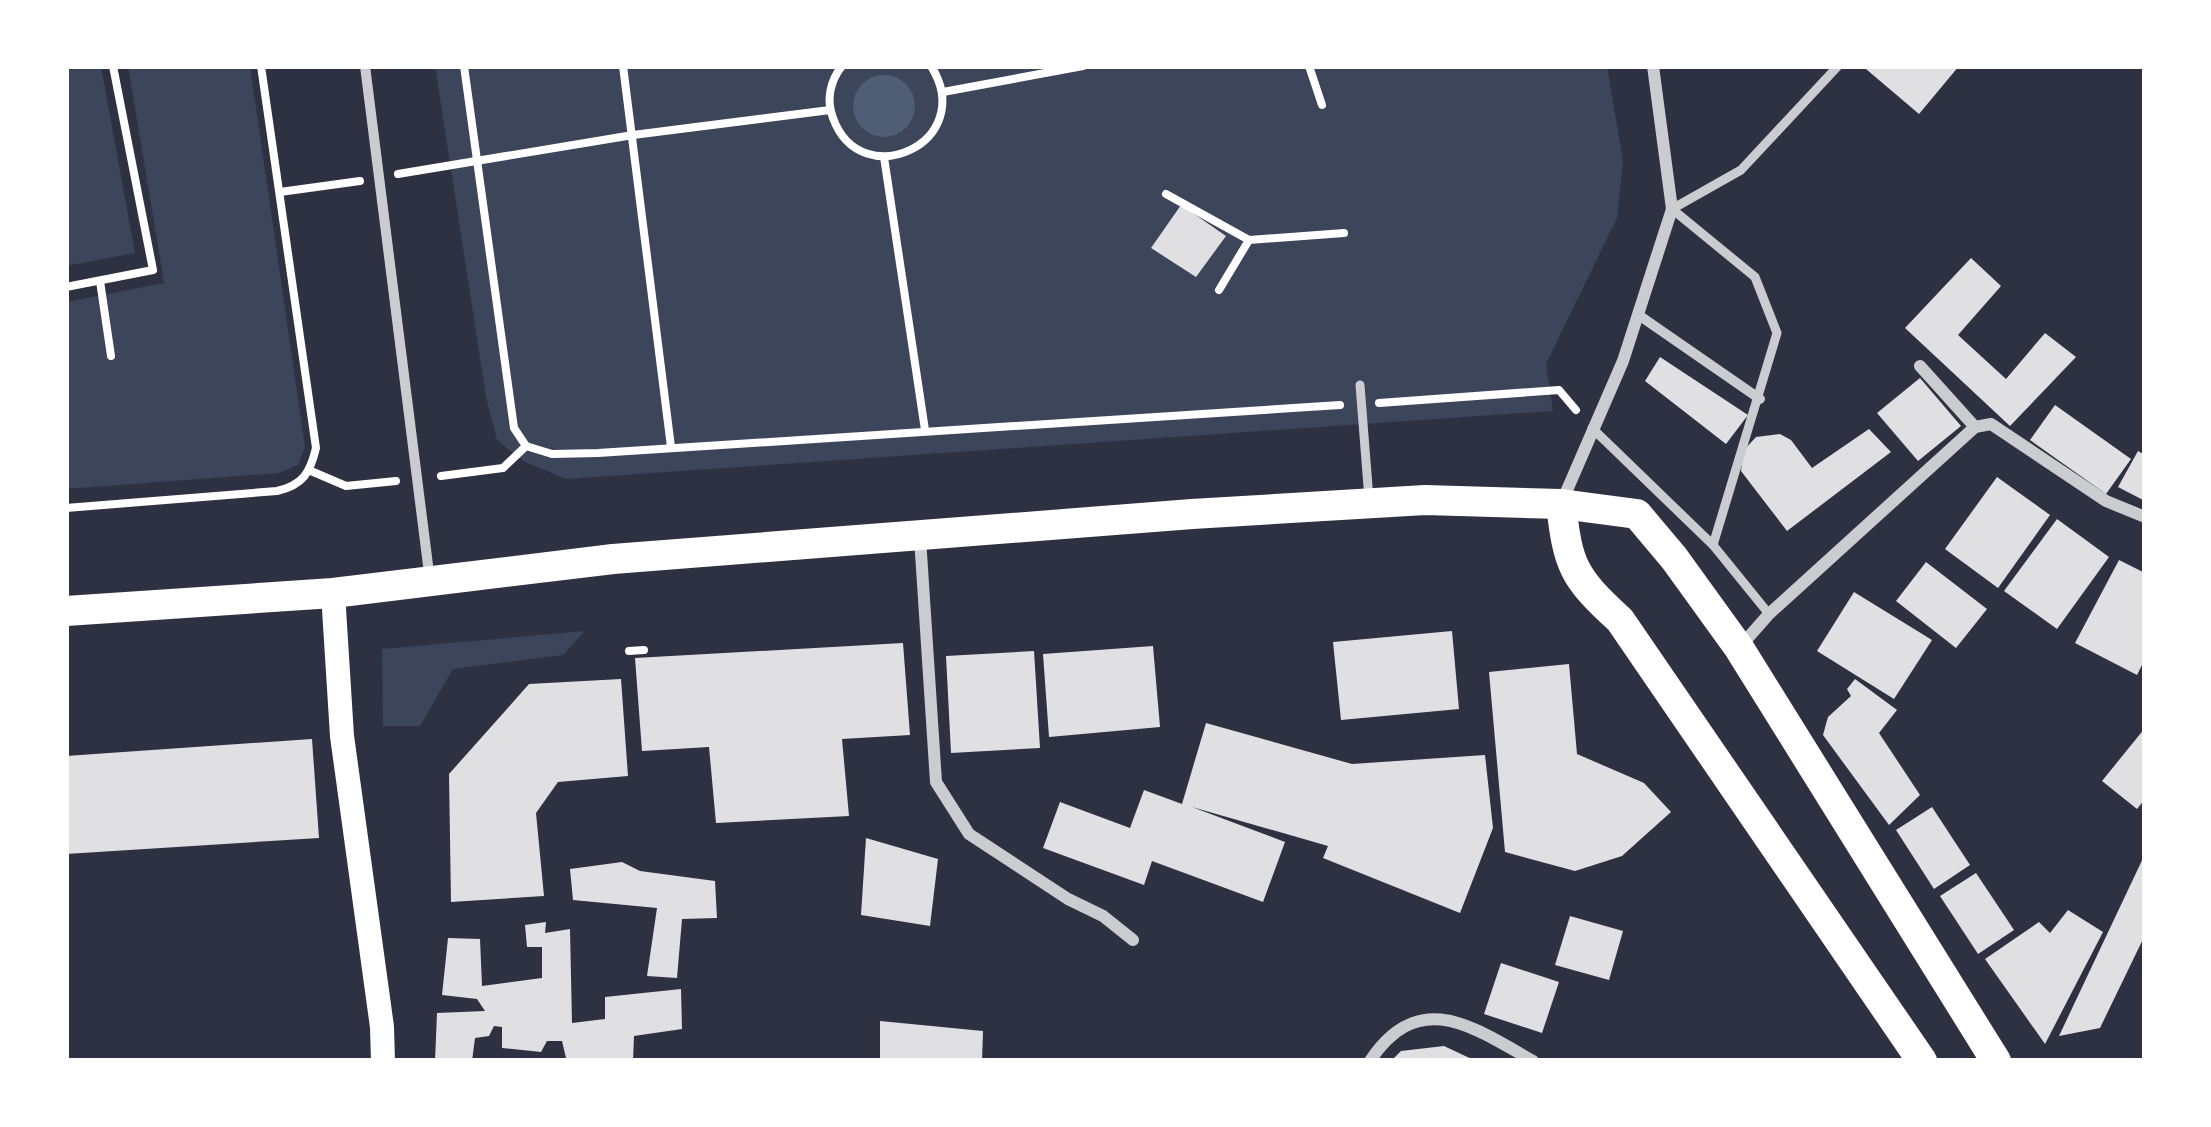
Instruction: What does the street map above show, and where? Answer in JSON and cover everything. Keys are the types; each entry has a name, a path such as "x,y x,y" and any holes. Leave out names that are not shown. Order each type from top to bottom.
{"main road":[{"path":"66,611 333,593 613,559 1425,500 1561,504 1636,514 1738,648 1996,1061"},
{"path":"1561,504 1567,556 1582,583 1620,620 1922,1061"},
{"path":"333,593 342,736 383,1061"}],"street":[{"path":"364,66 430,582"},
{"path":"1561,504 1640,316 1672,208 1653,66"},
{"path":"1640,316 1760,399"},
{"path":"1920,366 1976,427"},
{"path":"1738,648 1769,614 1976,427 1991,424 2106,501 2145,517"},
{"path":"920,537 936,782 969,834 1068,899 1103,916 1133,940"},
{"path":"1370,1061 1403,1025 1433,1016 1474,1028 1533,1061"}],"lane":[{"path":"1713,545 1778,333 1755,277 1672,208 1741,170 1838,66"},
{"path":"1360,385 1369,504"},
{"path":"1592,428 1713,545 1769,614"}],"path":[{"path":"66,287 153,270 112,66"},
{"path":"66,508 277,490 295,487 311,471 316,448 261,66"},
{"path":"464,66 514,428 526,446 552,454 1559,389 1592,428"},
{"path":"623,66 670,447"},
{"path":"842,66 830,91 836,128 865,153 884,157 921,145 934,130 942,112 943,92 931,66"},
{"path":"943,92 1083,66"},
{"path":"1309,66 1322,105"},
{"path":"280,192 633,135 830,110"},
{"path":"884,157 925,430"},
{"path":"1166,194 1249,240 1344,233"},
{"path":"1219,290 1249,240"},
{"path":"100,280 111,356"},
{"path":"311,471 346,486 417,478 503,468 526,446"},
{"path":"629,651 644,650"}],"shaded area":[{"path":"66,66 101,66 135,253 66,266"},
{"path":"128,66 250,66 305,447 298,465 279,473 66,489 66,302 164,283"},
{"path":"435,66 1607,66 1623,161 1617,218 1546,364 1553,411 566,479 523,461 497,440 486,397"},
{"path":"884,75 906,84 915,106 906,128 884,137 862,128 853,106 862,84"},
{"path":"585,631 563,655 453,669 420,726 383,726 382,649"}],"building":[{"path":"1959,66 1919,114 1866,69"},
{"path":"1181,205 1226,236 1196,277 1151,248"},
{"path":"1971,258 2001,286 1958,335 2006,379 2045,333 2076,357 2010,426 1905,328"},
{"path":"1660,357 1748,415 1726,444 1645,381"},
{"path":"1920,378 1961,426 1918,461 1877,413"},
{"path":"2055,405 2131,459 2106,494 2030,440"},
{"path":"1869,429 1891,452 1787,531 1741,471 1744,450 1756,437 1780,434 1791,440 1812,468"},
{"path":"2138,451 2145,455 2145,501 2118,487"},
{"path":"1997,477 2050,515 1998,588 1945,549"},
{"path":"2057,519 2109,557 2057,629 2004,591"},
{"path":"2119,560 2145,573 2145,659 2137,675 2075,643"},
{"path":"1926,562 1987,609 1956,648 1896,601"},
{"path":"1854,592 1932,640 1894,699 1817,651"},
{"path":"1452,631 1459,709 1341,720 1333,642"},
{"path":"903,643 910,735 842,739 849,816 716,823 709,747 642,751 635,658"},
{"path":"1153,646 1160,727 1049,737 1043,654"},
{"path":"1034,651 1040,748 951,753 946,656"},
{"path":"1569,664 1577,754 1644,783 1671,812 1622,856 1575,871 1505,852 1489,672"},
{"path":"621,679 628,776 558,782 536,813 544,896 451,902 449,774 529,684"},
{"path":"1855,679 1897,710 1879,733 1920,795 1889,825 1823,735 1828,717 1851,696 1847,689"},
{"path":"1206,723 1352,764 1485,755 1493,828 1460,913 1323,858 1328,846 1192,807 1285,842 1263,902 1152,861 1144,885 1043,848 1060,802 1130,828 1144,790 1182,804"},
{"path":"2145,728 2145,799 2137,809 2102,781"},
{"path":"312,739 319,838 66,854 66,756"},
{"path":"1932,807 1970,865 1934,889 1896,830"},
{"path":"866,838 938,859 930,926 861,915"},
{"path":"2145,854 2145,935 2100,1028 2059,1036"},
{"path":"622,862 640,871 715,881 717,918 682,919 677,978 647,976 657,908 573,900 570,869"},
{"path":"1976,873 2014,930 1978,954 1940,896"},
{"path":"2068,910 2103,932 2045,1044 1985,959 2039,922 2050,933"},
{"path":"1570,916 1623,931 1609,980 1555,965"},
{"path":"546,922 545,933 570,929 572,1023 605,1019 605,997 681,989 682,1029 634,1036 633,1061 575,1061 566,1058 562,1041 547,1041 541,1052 502,1048 502,1027 494,1026 489,1036 475,1038 472,1061 435,1061 437,1013 485,1011 477,999 442,995 448,938 480,939 482,986 542,978 542,947 527,947 525,925"},
{"path":"1501,963 1559,982 1542,1033 1484,1014"},
{"path":"880,1021 983,1031 982,1061 880,1061"},
{"path":"1444,1046 1476,1061 1391,1061 1401,1051"}]}
